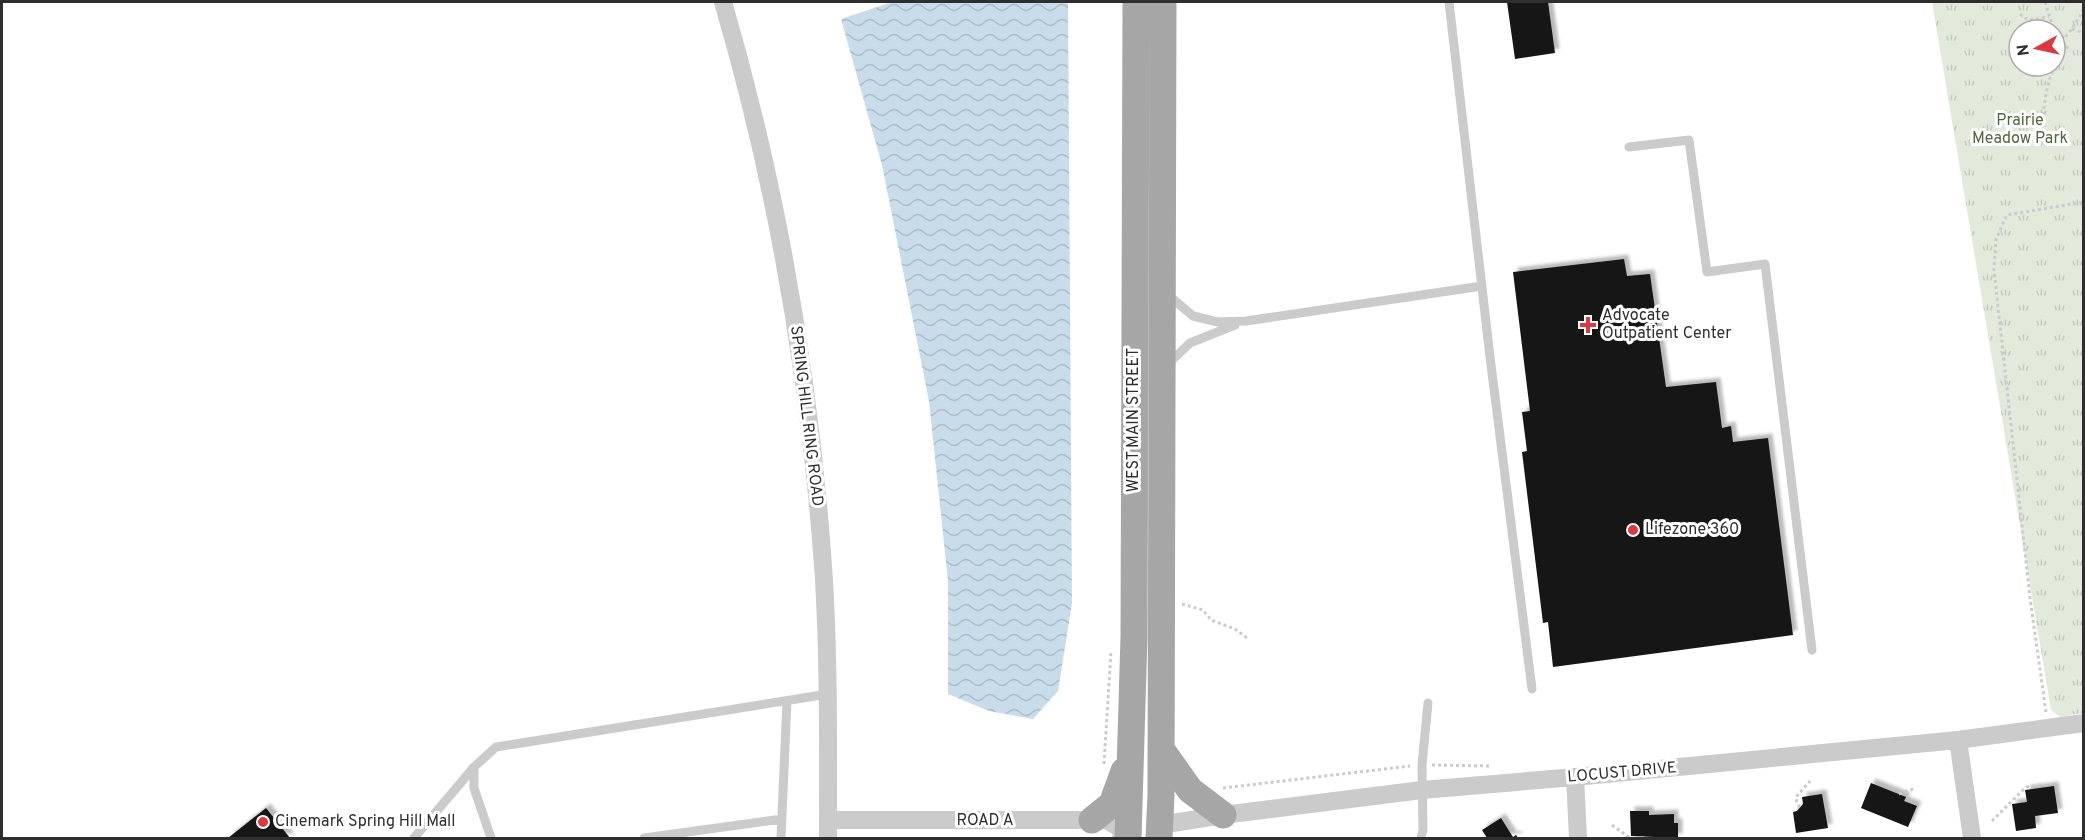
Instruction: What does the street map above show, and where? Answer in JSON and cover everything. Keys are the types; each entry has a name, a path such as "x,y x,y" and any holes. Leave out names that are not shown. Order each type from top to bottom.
{"main road":[{"name":"WEST MAIN STREET","path":"1126,837 1132,750 1134,637 1136,2"},
{"name":"WEST MAIN STREET","path":"1160,832 1163,2"},
{"path":"1161,749 1190,790 1223,815"},
{"path":"1092,820 1112,804 1132,750"},
{"path":"1126,837 1160,832"}],"street":[{"name":"SPRING HILL RING ROAD","path":"723,2 764,161 786,268 818,501 824,582 828,694 828,838"},
{"name":"LOCUST DRIVE","path":"1160,832 1223,815 1422,790 1958,740 2084,723"},
{"path":"1958,740 1971,838"},
{"path":"1575,777 1578,838"},
{"name":"ROAD A","path":"828,820 1106,820 1126,837"}],"lane":[{"path":"1449,2 1532,689"},
{"path":"1629,147 1689,140 1707,272 1765,264 1812,650"},
{"path":"1162,291 1193,316 1218,322 1245,321 1482,286"},
{"path":"1162,375 1169,360 1190,343 1245,321"},
{"path":"414,838 474,767 496,747 828,694"},
{"path":"781,838 787,701"},
{"path":"1421,838 1428,704"},
{"path":"474,767 474,788 490,838"},
{"path":"644,838 782,819"}],"path":[{"path":"2020,14 2028,20 2049,17 2045,2"},
{"path":"2067,35 2084,9"},
{"path":"2072,29 2084,33"},
{"path":"2067,47 2071,50"},
{"path":"2044,127 2043,116 2050,78"},
{"path":"2049,727 2030,598 1995,282 1996,239 2007,214 2084,202"},
{"path":"1182,604 1203,610 1211,620 1235,629 1247,638"},
{"path":"1800,807 1796,796 1810,781"},
{"path":"1992,821 2026,788 2040,785 2042,788"},
{"path":"1899,794 1916,788"},
{"path":"1612,825 1630,838"},
{"path":"1641,838 1647,838"}],"green space":[{"name":"Prairie Meadow Park","path":"1932,2 2083,2 2083,713 2060,717 2051,710"}],"water":[{"path":"892,2 1068,2 1072,603 1058,691 1033,719 989,711 948,694 948,581 929,401 882,165 841,19"}],"building":[{"path":"1507,2 1548,2 1555,53 1515,59"},
{"path":"1624,259 1627,276 1650,274 1666,387 1716,382 1722,428 1731,426 1733,442 1768,438 1793,635 1553,667 1548,622 1543,623 1522,452 1527,451 1522,412 1530,411 1513,272"},
{"path":"1871,783 1906,797 1904,801 1917,806 1908,827 1861,808"},
{"path":"2054,786 2058,813 2035,816 2036,828 2016,831 2012,804 2027,802 2025,790"},
{"path":"1822,794 1828,828 1796,833 1793,812 1803,804 1802,797"},
{"name":"Cinemark Spring Hill Mall","path":"266,808 290,838 228,838"},
{"path":"1630,811 1649,811 1649,815 1674,814 1674,823 1678,823 1678,838 1631,836"},
{"path":"1501,818 1513,837 1516,835 1518,838 1487,838 1482,830"}],"place":[{"name":"Advocate Outpatient Center","path":"1588,325"},
{"name":"Lifezone 360","path":"1633,530"},
{"name":"Cinemark Spring Hill Mall","path":"263,822"}]}
